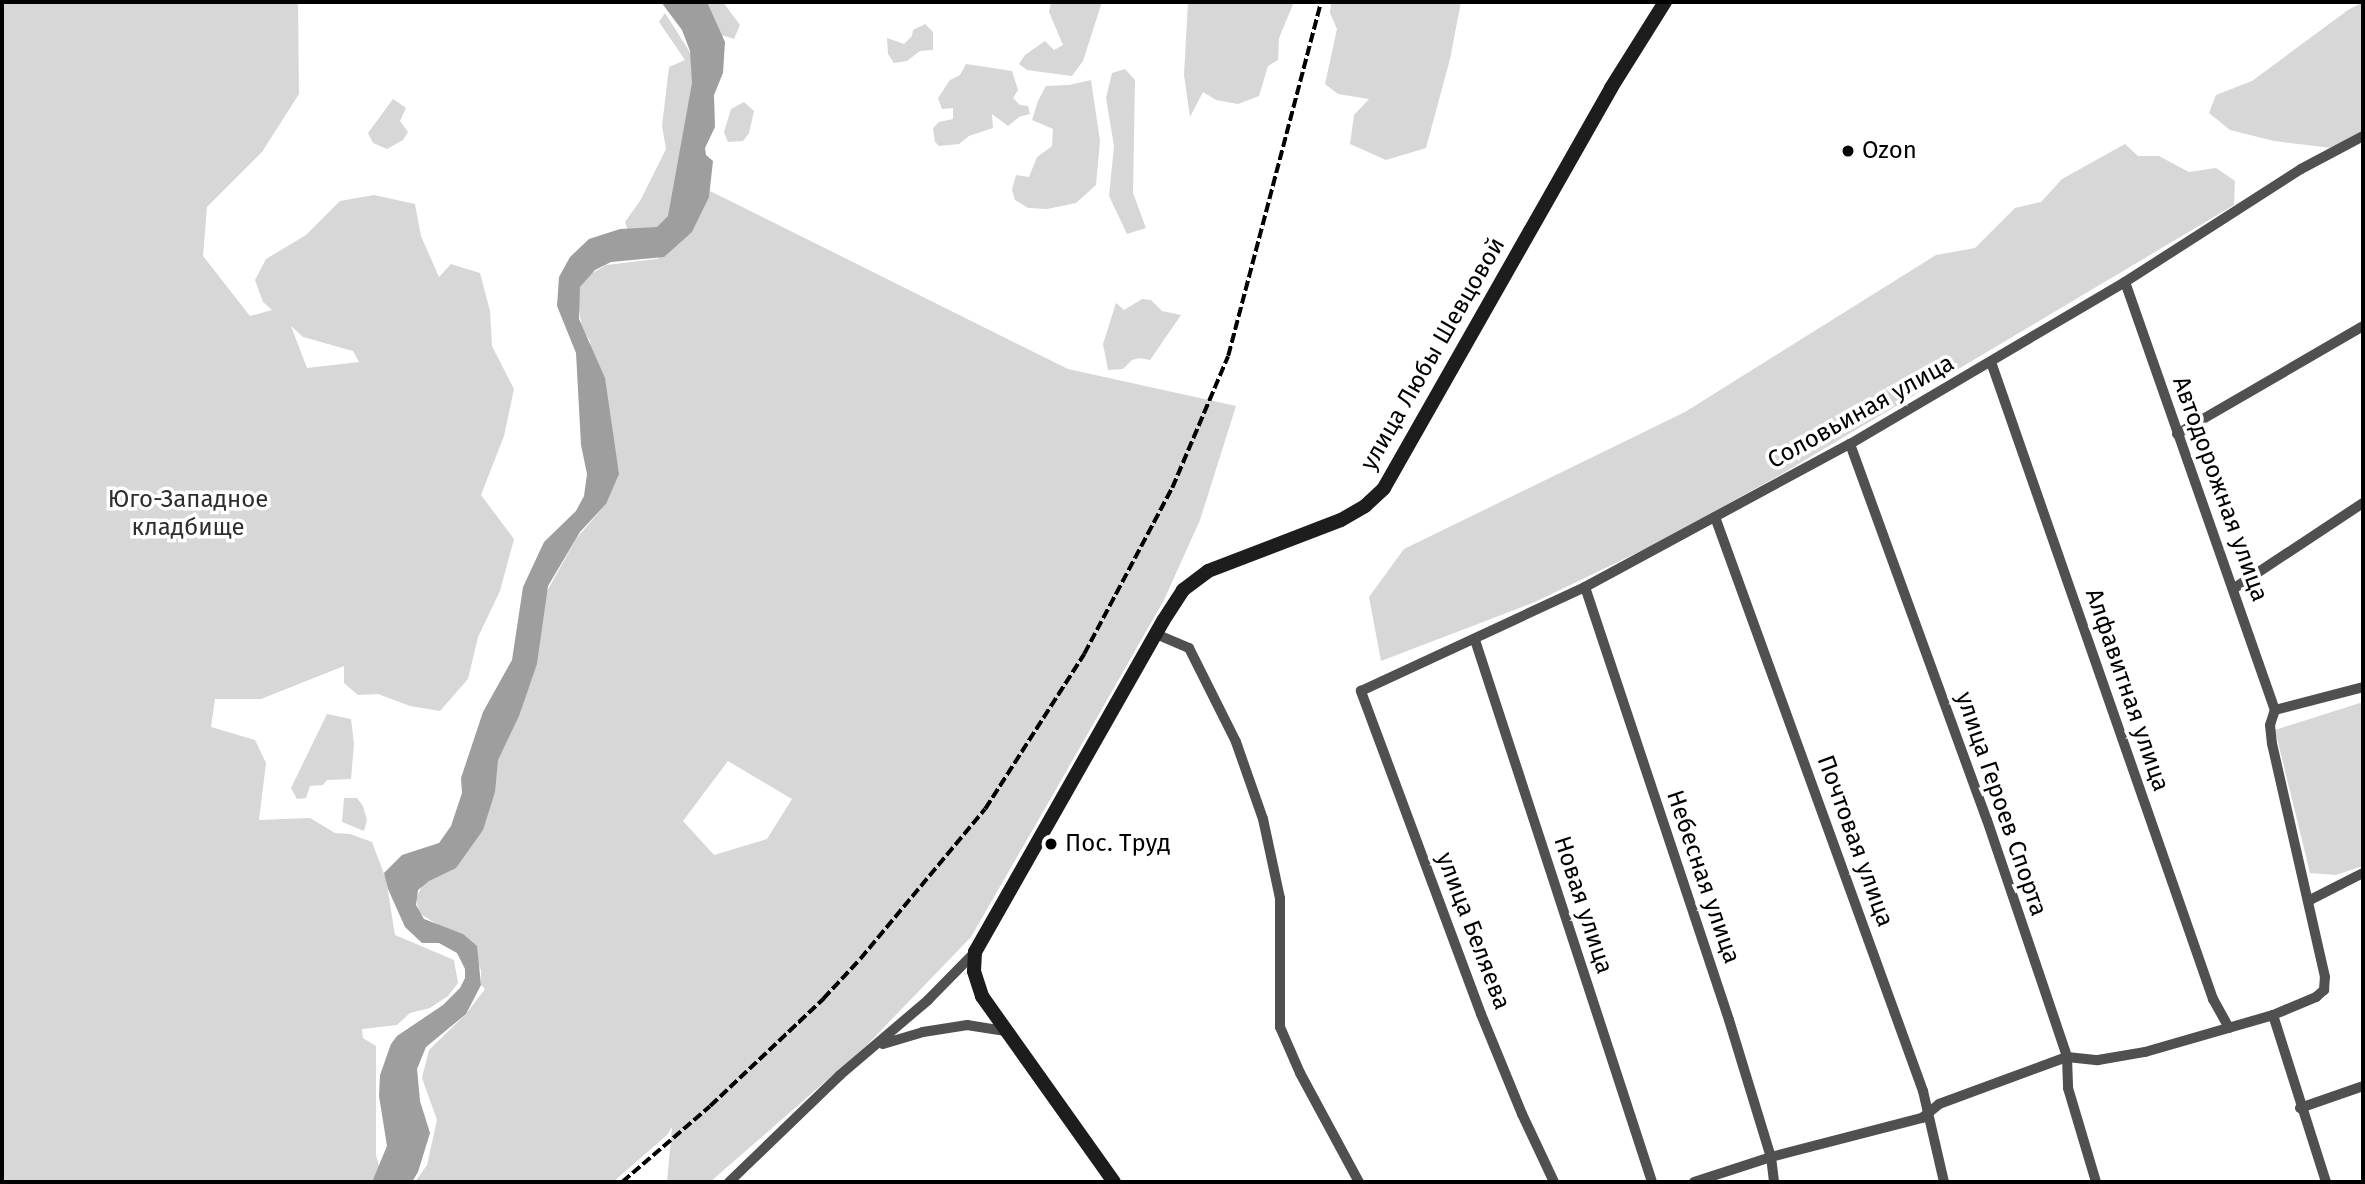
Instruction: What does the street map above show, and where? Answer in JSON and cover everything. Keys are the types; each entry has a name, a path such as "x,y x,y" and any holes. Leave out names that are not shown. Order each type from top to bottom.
{"street":[{"name":"улица Любы Шевцовой","path":"975,952 1183,590 1208,571 1341,520 1366,506 1384,488 1611,88 1665,2"},
{"name":"Соловьиная улица","path":"1361,691 1585,587 1850,444 2125,282 2240,211 2301,169 2363,136"},
{"name":"Автодорожная улица","path":"2125,282 2275,709"},
{"path":"2177,434 2363,326"},
{"name":"Алфавитная улица","path":"1991,362 2213,999 2229,1028"},
{"name":"улица Героев Спорта","path":"1850,444 1986,820 2067,1057 2068,1088 2096,1182"},
{"path":"2233,589 2363,503"},
{"name":"Почтовая улица","path":"1715,517 1839,855 1928,1111 1944,1182"},
{"name":"Небесная улица","path":"1585,587 1729,1020 1771,1157 1774,1182"},
{"path":"1156,634 1189,648 1236,742 1263,819 1280,898 1280,1027 1300,1073 1359,1182"},
{"name":"Новая улица","path":"1475,640 1652,1182"},
{"path":"1694,1182 1771,1157 1922,1118 1939,1104 2067,1057 2098,1060 2145,1052 2273,1015 2316,997 2323,990 2325,976 2320,946 2272,744 2270,725 2275,709 2363,687"},
{"name":"улица Беляева","path":"1361,691 1481,1014 1522,1114 1555,1182"},
{"path":"2308,901 2363,873"},
{"path":"975,952 978,985 1006,1031 1114,1182"},
{"path":"729,1182 975,952"},
{"path":"2273,1015 2300,1108 2326,1182"},
{"path":"877,1046 923,1032 967,1025 1006,1031"},
{"path":"2300,1108 2363,1086"}],"green space":[{"name":"Юго-Западное кладбище","path":"2,2 298,2 299,94 262,152 207,207 203,256 250,316 272,310 263,302 255,280 266,259 306,235 340,201 374,195 415,204 421,236 439,277 451,264 480,273 490,311 492,346 514,389 504,436 481,495 514,539 500,591 478,637 468,679 440,711 410,706 378,694 358,695 344,683 344,666 261,699 215,699 211,727 255,740 266,763 259,820 310,818 335,833 350,834 372,842 386,879 395,935 454,960 458,983 448,996 430,1008 410,1013 397,1025 362,1029 363,1038 376,1046 376,1155 380,1170 372,1182 2,1182","holes":["291,326 303,337 353,351 359,362 307,368"]},
{"path":"693,2 723,2 740,25 734,39 715,33"},
{"path":"1051,2 1102,2 1083,61 1072,76 1027,70 1019,64 1025,55 1045,41 1054,50 1063,45 1049,12"},
{"path":"1188,2 1294,2 1279,38 1278,60 1268,66 1259,96 1238,104 1216,100 1203,92 1190,117 1184,75"},
{"path":"1331,2 1461,2 1450,59 1426,148 1386,160 1350,144 1354,115 1369,99 1338,94 1325,84 1337,29 1330,13"},
{"path":"2363,2 2363,131 2332,148 2274,141 2230,130 2209,113 2216,95 2252,81 2348,10"},
{"path":"665,13 693,57 698,122 664,232 633,232 627,228 625,222 640,201 666,149 662,126 669,67 685,60 659,22"},
{"path":"925,24 933,32 933,50 920,51 907,61 894,63 888,54 887,38 904,44 912,36 913,30"},
{"path":"966,64 1012,71 1018,90 1013,98 1020,105 1028,106 1030,114 1019,117 1008,126 992,114 993,128 969,136 959,144 939,146 935,142 933,128 939,122 953,119 953,108 942,109 938,98 950,80 960,75"},
{"path":"1125,69 1135,80 1133,193 1146,228 1127,234 1109,196 1114,146 1106,98 1112,73"},
{"path":"1091,80 1100,141 1096,185 1076,203 1047,209 1028,208 1015,200 1012,190 1016,175 1029,177 1037,157 1052,146 1053,129 1032,120 1038,101 1046,86"},
{"path":"393,99 406,108 400,121 408,132 403,140 387,149 373,143 368,133"},
{"path":"744,102 754,111 749,133 743,141 728,142 724,132 731,109"},
{"path":"2125,144 2138,156 2159,156 2189,172 2216,168 2235,181 2234,205 1780,475 1651,546 1535,602 1381,661 1369,597 1404,549 1685,412 1936,255 1975,248 2015,208 2041,202 2062,179"},
{"path":"710,191 1068,369 1236,406 1200,520 1164,600 971,937 866,1046 710,1182 667,1182 672,1127 667,1135 613,1182 415,1182 427,1165 437,1120 422,1078 429,1050 466,1014 485,989 481,985 481,970 463,934 440,926 419,913 416,898 423,884 429,881 510,734 537,664 546,593 576,539 606,504 590,341 582,328 578,304 580,287 589,275 606,265 657,259 692,232","holes":["728,761 792,799 767,839 714,855 683,821"]},
{"path":"1142,299 1151,300 1162,311 1181,315 1150,360 1140,358 1132,360 1123,369 1108,370 1103,344 1116,303 1124,310"},
{"path":"2363,702 2363,866 2336,875 2310,873 2275,730"},
{"path":"327,714 351,719 354,744 351,779 327,780 323,785 310,786 306,798 297,799 291,788"},
{"path":"344,798 357,798 363,806 367,820 364,831 342,822"}],"shaded area":[{"path":"661,2 707,2 725,42 723,73 714,95 715,127 705,148 706,155 713,161 709,197 692,232 664,257 611,262 595,270 580,287 579,319 605,378 619,474 606,504 580,532 548,586 537,664 519,716 498,760 495,792 483,830 456,868 429,881 418,890 416,905 424,919 463,934 477,946 481,985 466,1014 426,1047 417,1069 420,1101 430,1133 418,1172 412,1182 372,1182 387,1146 379,1096 380,1075 391,1044 397,1036 443,1005 460,988 465,978 465,969 457,953 439,943 422,943 405,927 384,873 402,855 439,843 451,826 462,793 461,778 483,712 512,660 523,587 544,542 576,511 584,496 587,474 581,445 576,353 557,306 559,277 570,257 589,239 620,229 657,227 668,216 692,83 690,51 682,30"}],"railway":[{"path":"622,1182 710,1106 823,999 860,959 985,809 1084,654 1172,488 1228,356 1321,2"}],"place":[{"name":"Ozon","path":"1848,151"},
{"name":"Пос. Труд","path":"1051,844"}]}
